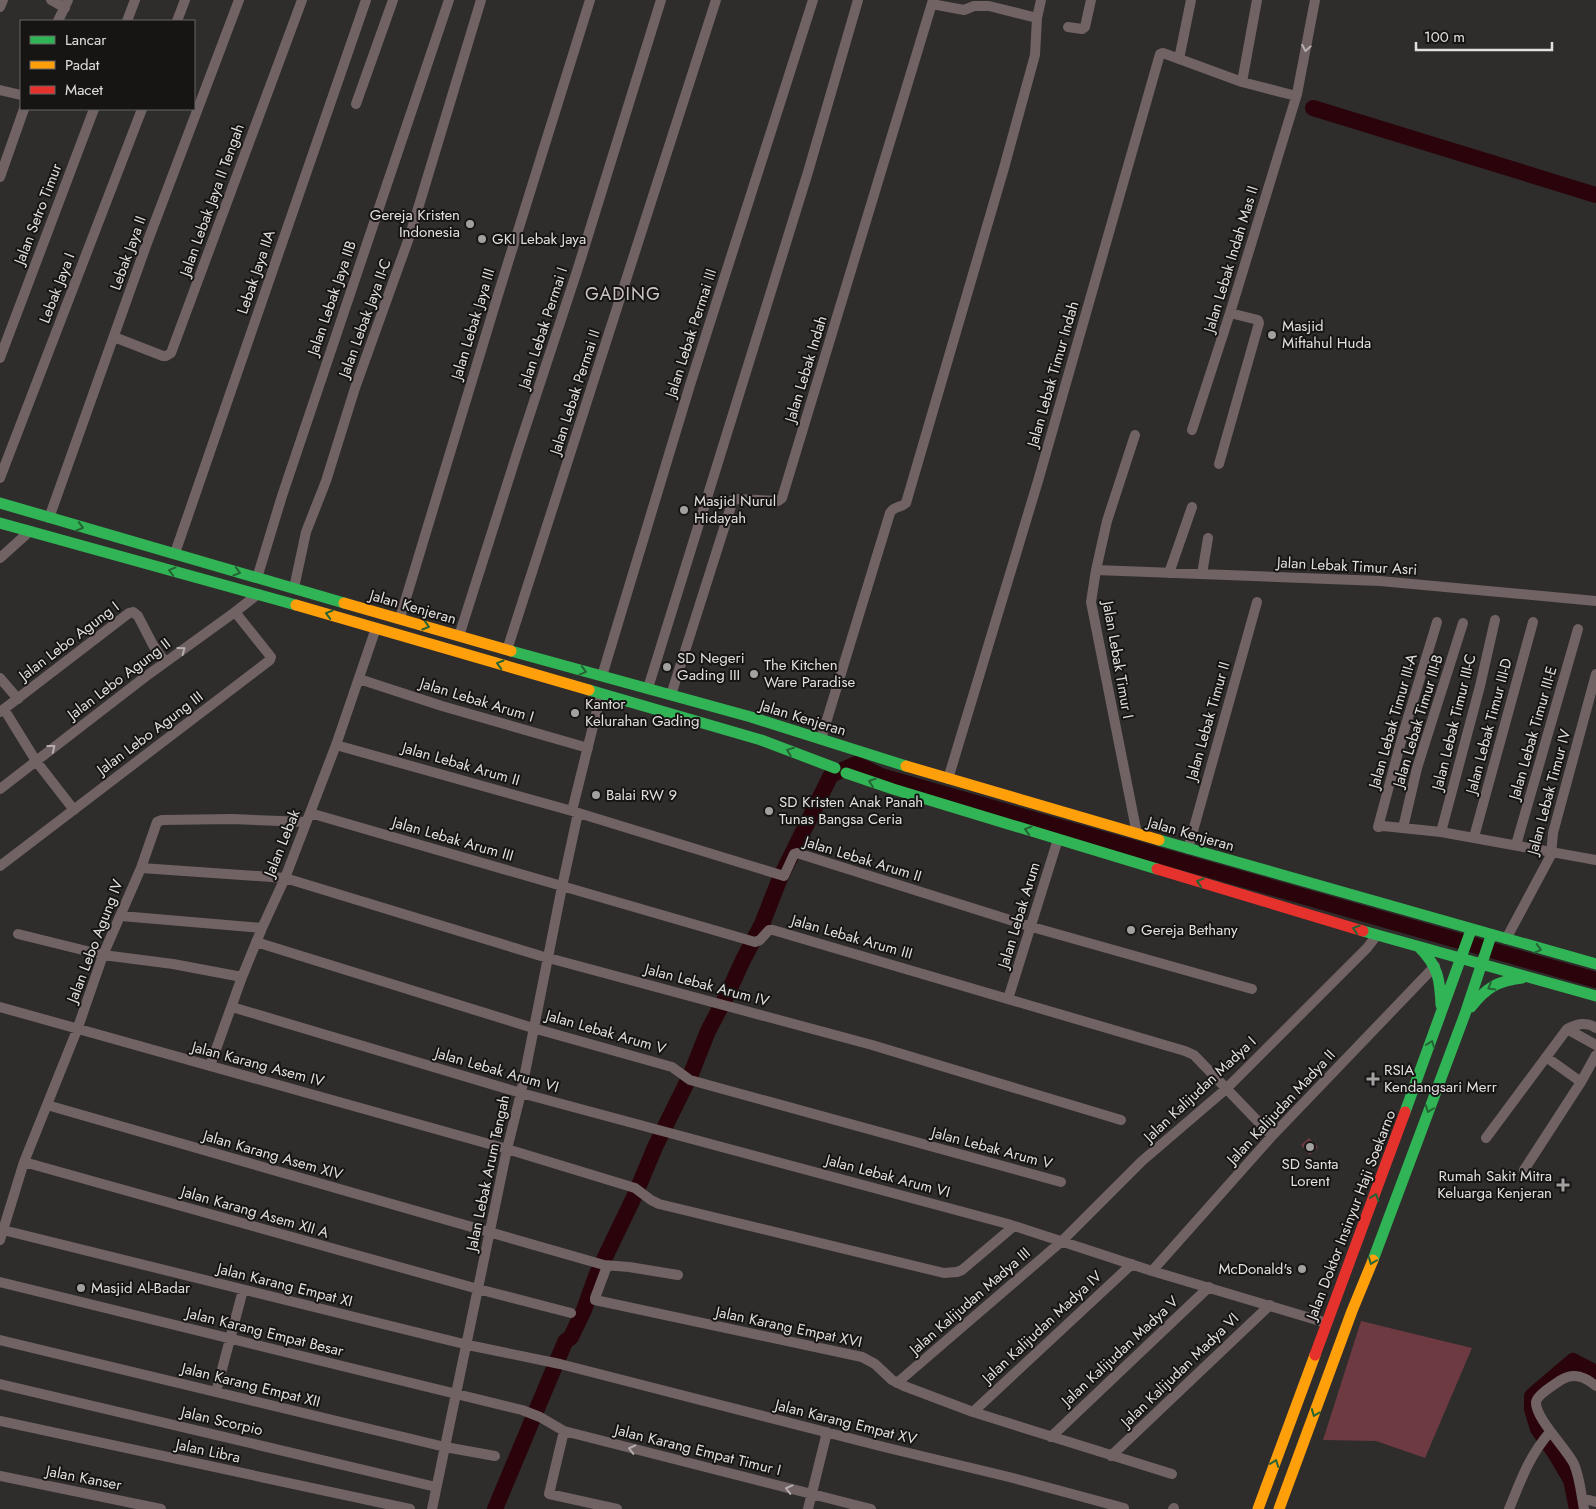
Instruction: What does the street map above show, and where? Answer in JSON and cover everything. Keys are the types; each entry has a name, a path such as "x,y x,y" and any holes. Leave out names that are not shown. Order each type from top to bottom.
{"main road":[{"name":"Jalan Kenjeran","path":"0,503 552,663 648,688 948,779 1490,938 1506,940 1596,964"},
{"name":"Jalan Kenjeran","path":"0,523 258,594 761,740 893,789 1058,840 1377,935 1419,947 1483,961 1528,977 1596,996"},
{"path":"526,672 530,665 531,656"},
{"path":"548,679 548,670 552,663"},
{"name":"Jalan Doktor Insinyur Haji Soekarno","path":"1258,1509 1471,932"},
{"path":"1279,1509 1465,1014 1490,938"},
{"path":"1419,947 1429,957 1440,975 1441,1016"},
{"path":"1465,1014 1488,988 1506,979 1528,977"},
{"path":"1335,1304 1341,1312 1347,1313 1352,1311"},
{"path":"1327,1323 1335,1320 1341,1321 1346,1328"}],"street":[{"path":"0,7 3,0"},
{"path":"51,0 66,4 58,20"},
{"path":"127,20 135,0"},
{"path":"176,20 185,0"},
{"name":"Lebak Jaya II","path":"49,518 147,243 239,0"},
{"name":"Jalan Lebak Jaya II Tengah","path":"114,337 163,356 171,353 302,0"},
{"name":"Lebak Jaya IIA","path":"175,554 366,0"},
{"path":"356,104 393,0"},
{"name":"Jalan Lebak Jaya IIB","path":"257,578 282,496 449,0"},
{"name":"Jalan Lebak Jaya II-C","path":"294,588 306,532 326,482 357,383 410,235 481,0"},
{"name":"Jalan Lebak Jaya III","path":"400,618 590,0"},
{"name":"Jalan Lebak Permai I","path":"459,636 577,271 661,0"},
{"name":"Jalan Lebak Permai II","path":"507,650 716,0"},
{"name":"Jalan Lebak Permai III","path":"602,676 690,385 813,0"},
{"path":"648,688 808,172 858,0"},
{"path":"821,739 890,513 894,508 905,504 909,494 1035,55 1037,18 1041,0"},
{"path":"1068,27 1082,29 1085,27 1091,0"},
{"path":"1191,0 1179,59 1242,82 1296,96"},
{"path":"1242,82 1257,0"},
{"name":"Jalan Lebak Indah Mas II","path":"1192,430 1230,313 1300,83 1315,0"},
{"path":"933,2 964,10 990,3 1037,18"},
{"name":"Jalan Lebak Indah","path":"671,695 733,500 778,501 782,498 933,2"},
{"name":"Jalan Lebak Timur Indah","path":"948,779 1038,482 1160,54 1163,53 1179,59"},
{"path":"0,90 20,95"},
{"path":"0,177 24,110"},
{"name":"Jalan Setro Timur","path":"0,358 94,110"},
{"name":"Lebak Jaya I","path":"0,478 142,110"},
{"path":"1219,464 1259,323 1258,320 1230,313"},
{"name":"Jalan Lebak Timur I","path":"1135,435 1107,521 1091,598 1137,834"},
{"path":"1169,573 1192,507"},
{"path":"0,558 30,531"},
{"path":"1202,574 1208,538"},
{"name":"Jalan Lebak Timur Asri","path":"1096,570 1380,581 1596,601"},
{"name":"Jalan Lebo Agung II","path":"0,789 165,662 236,612 258,594"},
{"name":"Jalan Lebak Timur II","path":"1188,848 1257,602"},
{"name":"Jalan Lebo Agung I","path":"2,710 129,613 133,612 138,616 153,646 165,662"},
{"name":"Jalan Lebo Agung III","path":"0,866 270,660 271,657 236,612"},
{"name":"Jalan Lebak Timur III-C","path":"1441,832 1480,686 1495,620"},
{"name":"Jalan Lebak Timur III-A","path":"1402,828 1378,827 1403,734 1437,622"},
{"name":"Jalan Lebak Timur III-D","path":"1474,838 1533,622"},
{"name":"Jalan Lebak Timur III-B","path":"1402,828 1418,768 1463,623"},
{"name":"Jalan Lebak","path":"210,1066 256,942 285,878 336,745 376,628"},
{"name":"Jalan Lebak Timur III-E","path":"1516,845 1578,628"},
{"name":"Jalan Lebak Timur IV","path":"1506,940 1552,853 1553,833 1596,674"},
{"path":"0,678 18,699"},
{"name":"Jalan Lebak Arum I","path":"359,679 450,708 588,748"},
{"name":"Jalan Lebak Arum Tengah","path":"432,1509 521,1093 575,812 601,694"},
{"path":"2,710 36,761 74,810"},
{"name":"Jalan Lebak Arum II","path":"336,745 575,812 783,876 785,876 794,854 797,853 1032,927 1252,989"},
{"name":"Jalan Lebak Arum III","path":"162,820 308,817 562,886 752,941 760,940 768,930 773,930 1189,1052 1272,1136"},
{"name":"Jalan Lebo Agung IV","path":"47,1105 78,1030 103,955 141,868 156,824 159,820 162,820"},
{"path":"1402,828 1441,832 1596,860"},
{"name":"Jalan Lebak Arum","path":"1008,999 1058,840"},
{"name":"Jalan Lebak Arum IV","path":"141,868 285,878 548,958 872,1045 1122,1120"},
{"path":"121,916 262,928"},
{"path":"18,934 103,955 173,964 242,978"},
{"name":"Jalan Kalijudan Madya I","path":"1062,1241 1142,1161 1226,1089 1367,948 1377,935"},
{"name":"Jalan Lebak Arum V","path":"256,942 533,1028 672,1067 688,1079 1061,1182"},
{"name":"Jalan Kalijudan Madya II","path":"1152,1271 1272,1136 1435,966"},
{"name":"Jalan Karang Asem IV","path":"0,1007 508,1150"},
{"name":"Jalan Lebak Arum VI","path":"232,1007 521,1093 1014,1226 1152,1271 1327,1323"},
{"path":"1486,1138 1567,1029 1583,1024 1595,1025"},
{"path":"1567,1029 1596,1045"},
{"path":"1524,1170 1581,1082 1596,1055"},
{"path":"1546,1057 1581,1082"},
{"path":"0,1240 24,1162 47,1105"},
{"name":"Jalan Karang Asem XIV","path":"47,1105 491,1233"},
{"path":"508,1150 637,1189 659,1204 944,1273 962,1270 1014,1226"},
{"name":"Jalan Karang Asem XII A","path":"24,1162 478,1289 571,1313"},
{"name":"Jalan Karang Empat XI","path":"3,1230 243,1290 556,1363"},
{"path":"491,1233 603,1265 678,1275"},
{"name":"Jalan Kalijudan Madya III","path":"897,1383 1062,1241"},
{"name":"Jalan Kalijudan Madya IV","path":"973,1412 1132,1264"},
{"name":"Jalan Karang Empat XVI","path":"603,1265 595,1300 862,1357 875,1364 897,1383 973,1412 1172,1474"},
{"name":"Jalan Karang Empat Besar","path":"0,1282 531,1413"},
{"name":"Jalan Kalijudan Madya V","path":"1051,1437 1209,1288"},
{"path":"216,1392 243,1290"},
{"name":"Jalan Kalijudan Madya VI","path":"1111,1456 1270,1305"},
{"name":"Jalan Karang Empat XII","path":"0,1340 445,1447 495,1456"},
{"name":"Jalan Karang Empat XV","path":"556,1363 1009,1477 1124,1508"},
{"path":"1584,1509 1578,1476 1573,1463 1568,1454 1547,1435 1536,1402 1538,1398 1565,1377 1582,1377 1596,1386"},
{"name":"Jalan Scorpio","path":"0,1384 436,1487"},
{"name":"Jalan Karang Empat Timur I","path":"531,1413 564,1431 871,1509"},
{"name":"Jalan Libra","path":"0,1421 410,1509"},
{"path":"564,1431 549,1494 617,1509"},
{"path":"808,1509 827,1432"},
{"path":"1509,1509 1531,1458 1547,1435"},
{"name":"Jalan Kanser","path":"0,1476 162,1509"},
{"path":"1582,1498 1596,1502"}],"shaded area":[{"path":"1309,1138 1318,1147 1310,1155 1301,1145"},
{"path":"1361,1321 1472,1348 1425,1458 1376,1441 1323,1440"}],"waterway":[{"path":"1313,108 1596,195"},
{"path":"495,1509 565,1342 571,1337 584,1310 596,1276 635,1195 655,1147 691,1074 708,1031 762,924 780,878 831,775 856,764 881,776 1596,980"},
{"path":"1577,1509 1571,1480 1538,1429 1532,1409 1532,1396 1573,1361 1596,1373"}],"traffic: fast":[{"path":"0,503 344,603"},
{"path":"0,523 296,605"},
{"path":"511,651 751,717 906,766"},
{"path":"589,690 761,740 835,768"},
{"path":"846,773 1157,869"},
{"path":"1159,840 1596,964"},
{"path":"1405,1112 1471,930"},
{"path":"1363,931 1596,996"},
{"path":"1373,1260 1465,1014 1491,936"},
{"path":"1419,947 1430,960 1437,973 1441,1005"},
{"path":"1471,1007 1493,986 1522,978"}],"traffic: slow":[{"path":"344,603 511,651"},
{"path":"296,605 589,690"},
{"path":"906,766 1159,840"},
{"path":"1279,1509 1352,1311 1373,1260"},
{"path":"1258,1509 1315,1355"}],"traffic: jam":[{"path":"1157,869 1363,931"},
{"path":"1315,1355 1405,1112"}],"place":[{"name":"Gereja Kristen Indonesia","path":"470,224"},
{"name":"GKI Lebak Jaya","path":"482,239"},
{"name":"Masjid Miftahul Huda","path":"1272,335"},
{"name":"Masjid Nurul Hidayah","path":"684,510"},
{"name":"SD Negeri Gading III","path":"667,667"},
{"name":"The Kitchen Ware Paradise","path":"754,674"},
{"name":"Kantor Kelurahan Gading","path":"575,713"},
{"name":"Balai RW 9","path":"596,795"},
{"name":"SD Kristen Anak Panah Tunas Bangsa Ceria","path":"769,811"},
{"name":"Gereja Bethany","path":"1131,930"},
{"name":"RSIA Kendangsari Merr","path":"1373,1079"},
{"name":"SD Santa Lorent","path":"1310,1147"},
{"name":"Rumah Sakit Mitra Keluarga Kenjeran","path":"1563,1185"},
{"name":"McDonald's","path":"1302,1269"},
{"name":"Masjid Al-Badar","path":"81,1288"}],"district":[{"name":"GADING","path":"623,294"}]}
